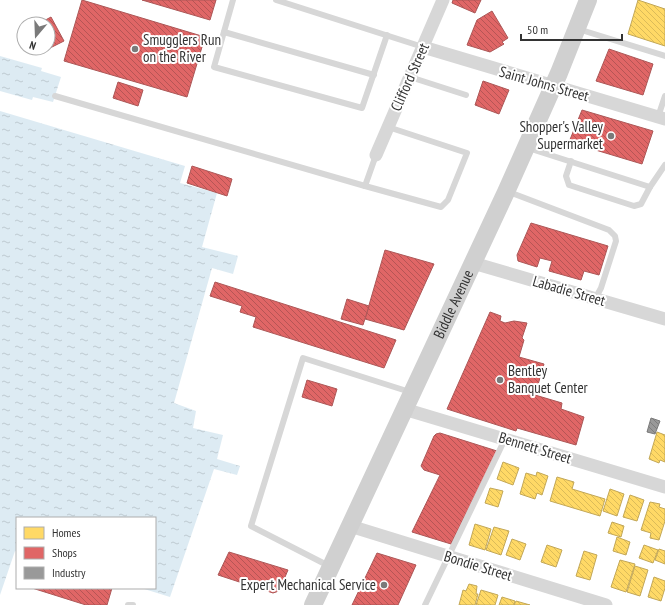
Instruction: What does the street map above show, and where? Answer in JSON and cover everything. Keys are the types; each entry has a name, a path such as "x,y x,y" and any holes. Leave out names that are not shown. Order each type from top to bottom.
{"main road":[{"name":"Biddle Avenue","path":"313,605 506,192 553,86 588,0"}],"street":[{"name":"Clifford Street","path":"376,155 443,0"},
{"name":"Saint Johns Street","path":"423,47 662,118"},
{"name":"Labadie Street","path":"473,263 665,319"},
{"name":"Bennett Street","path":"404,409 665,487"},
{"name":"Bondie Street","path":"350,526 606,605"}],"lane":[{"path":"233,0 214,67 362,108 388,35"},
{"path":"276,0 423,47"},
{"path":"577,28 665,56"},
{"path":"224,32 374,75"},
{"path":"410,77 466,95"},
{"path":"55,96 441,207 448,200 467,153 388,127"},
{"path":"662,118 665,96"},
{"path":"526,147 650,187"},
{"path":"365,186 376,155"},
{"path":"571,162 566,176 569,185 634,206 640,204 665,165"},
{"path":"506,192 609,230 615,236 616,241 595,299"},
{"path":"331,566 250,526 303,358 412,393"},
{"path":"426,605 505,439"},
{"path":"128,605 133,605"}],"water":[{"path":"0,56 42,68 41,71 61,77 53,102 33,97 32,100 0,91"},
{"path":"0,111 185,166 180,183 217,193 202,247 238,256 233,274 212,268 174,403 196,411 193,428 223,435 217,459 240,466 237,475 214,469 170,597 144,589 156,589 156,517 16,517 16,552 0,595"}],"building: Homes":[{"path":"638,0 665,9 665,46 628,34"},
{"path":"657,432 665,435 665,462 660,460 659,463 649,459"},
{"path":"503,462 519,468 513,485 497,479"},
{"path":"537,472 548,476 542,495 537,493 535,499 520,494 526,473 536,476"},
{"path":"557,477 574,482 572,489 605,499 600,516 550,501"},
{"path":"490,488 503,491 498,507 485,503"},
{"path":"610,489 624,494 617,516 603,511"},
{"path":"630,495 644,500 637,521 623,517"},
{"path":"650,502 660,504 659,507 665,509 665,521 659,540 650,538 651,533 641,530"},
{"path":"612,522 624,526 621,537 608,533"},
{"path":"475,524 491,529 485,550 469,545"},
{"path":"494,527 509,531 501,555 486,550"},
{"path":"617,537 630,542 626,555 613,551"},
{"path":"512,539 526,544 520,560 506,555"},
{"path":"547,545 562,550 556,567 541,562"},
{"path":"644,545 658,550 653,563 639,558"},
{"path":"659,549 665,551 665,564 655,560"},
{"path":"584,551 597,555 590,580 576,576"},
{"path":"620,560 635,564 626,592 611,587"},
{"path":"635,566 648,570 640,596 627,592"},
{"path":"654,577 665,581 665,588 661,601 648,597"},
{"path":"469,584 477,586 476,594 478,594 475,605 459,605 463,590 466,591"},
{"path":"481,590 498,595 495,605 476,605"},
{"path":"502,597 515,601 514,605 499,605"},
{"path":"516,601 530,605 514,605"}],"building: Shops":[{"name":"Smugglers Run on the River","path":"82,0 205,37 187,97 64,61"},
{"path":"142,0 216,0 210,20"},
{"path":"453,0 481,0 475,13 452,3"},
{"path":"492,11 508,38 502,42 504,44 490,52 467,45 477,20"},
{"path":"56,26 64,41 56,45"},
{"path":"609,49 653,64 643,95 596,81"},
{"path":"483,81 509,90 499,114 475,105"},
{"path":"118,82 143,90 138,106 113,98"},
{"name":"Shopper's Valley Supermarket","path":"582,110 653,131 642,164 569,142"},
{"path":"192,166 232,179 227,196 187,183"},
{"path":"531,223 608,246 599,275 584,271 581,280 549,271 552,261 540,258 537,267 518,261 517,255"},
{"path":"385,250 434,264 404,330 365,319"},
{"path":"215,282 396,340 384,368 253,327 256,317 240,312 242,306 210,296"},
{"path":"347,299 369,306 363,325 341,319"},
{"name":"Bentley Banquet Center","path":"490,312 501,316 500,321 505,323 514,321 527,323 522,338 524,340 519,357 544,364 535,395 562,403 561,409 584,417 576,445 517,428 516,431 447,409"},
{"path":"307,380 337,389 332,406 302,397"},
{"path":"440,433 497,451 451,544 412,532 440,475 424,470 421,466 434,436"},
{"path":"229,552 288,570 279,591 273,593 218,575"},
{"name":"Expert Mechanical Service","path":"377,553 416,565 398,605 352,605"},
{"path":"35,589 112,589 107,605 86,605"}],"building: Industry":[{"path":"651,418 660,421 655,434 647,432"}],"place":[{"name":"Smugglers Run on the River","path":"135,49"},
{"name":"Shopper's Valley Supermarket","path":"611,136"},
{"name":"Bentley Banquet Center","path":"500,380"},
{"name":"Expert Mechanical Service","path":"384,585"}]}
